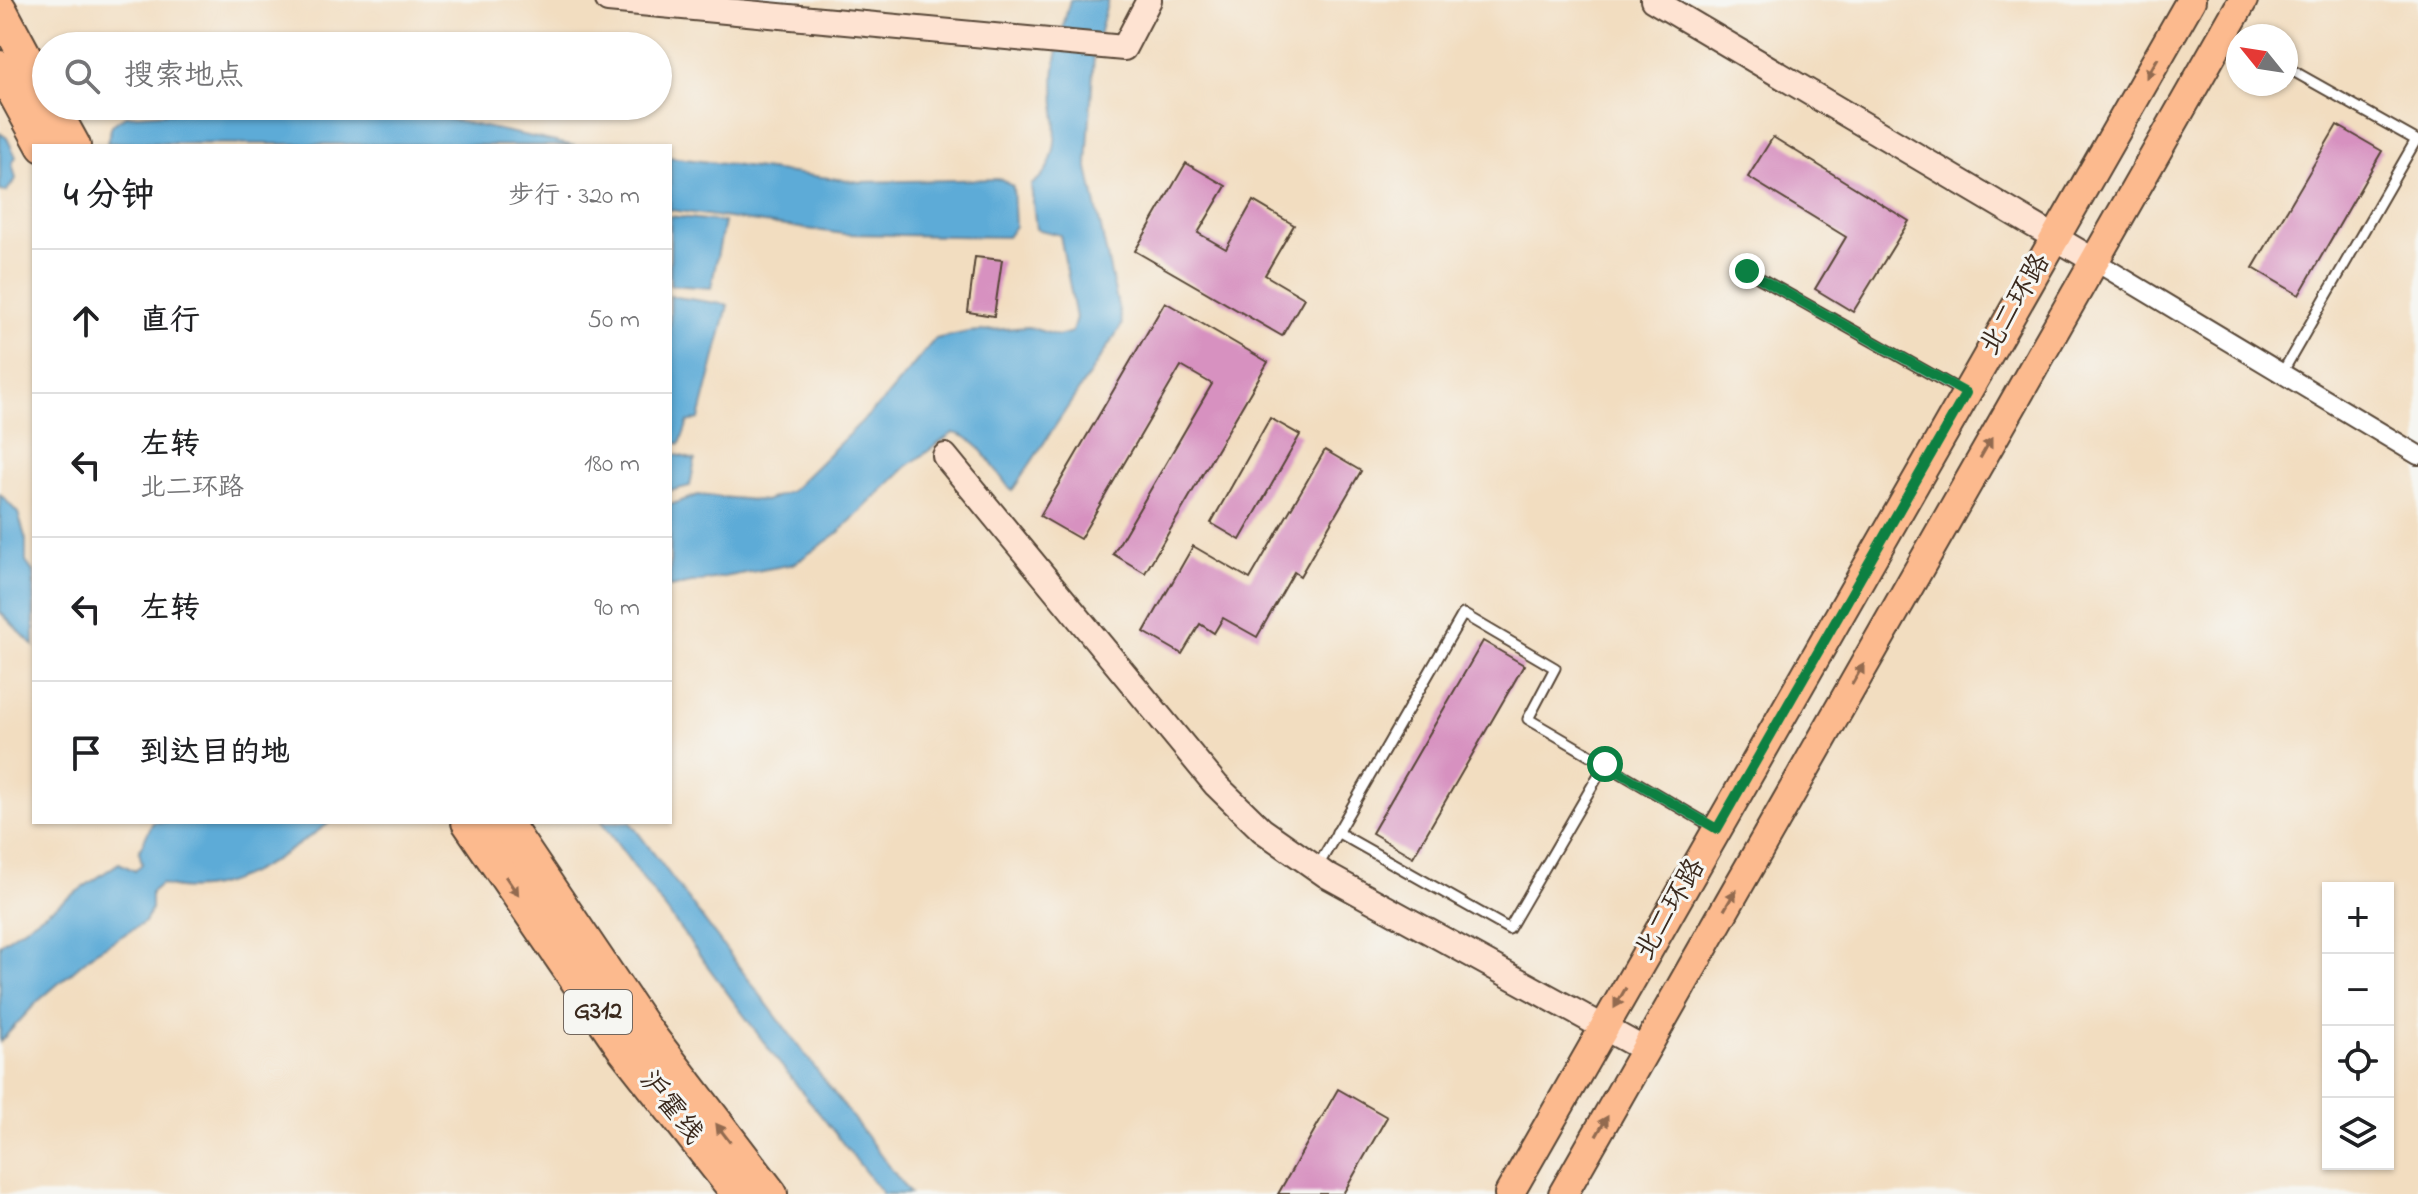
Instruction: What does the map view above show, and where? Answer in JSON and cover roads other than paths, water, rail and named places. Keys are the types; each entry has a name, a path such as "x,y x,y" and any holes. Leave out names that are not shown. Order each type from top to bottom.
{"highway":[{"path":"0,9 32,69"},
{"path":"0,67 42,144"},
{"path":"60,120 73,144"},
{"name":"沪霍线","path":"469,824 623,1048 738,1194"},
{"name":"沪霍线","path":"506,824 644,1028 771,1194"}],"main road":[{"name":"北二环路","path":"1509,1194 2191,0"},
{"name":"北二环路","path":"1563,1194 2093,260 2227,35 2243,0"}],"street":[{"path":"608,0 1124,48 1149,0"},
{"path":"1653,0 2418,455"},
{"path":"945,456 1216,785 1262,830 1317,869 1645,1050"}],"lane":[{"path":"2282,373 2416,140 2298,74"},
{"path":"1747,271 1966,393"},
{"path":"1317,869 1463,614 1555,668 1528,719 1717,829"},
{"path":"1337,832 1509,929 1605,764"}],"water":[{"path":"1070,0 1108,0 1094,55 1087,164 1122,325 1012,491 978,447 953,433 906,467 838,533 794,564 672,587 672,504 698,495 765,501 791,491 886,398 935,339 968,332 1028,327 1058,336 1072,332 1076,318 1060,235 1036,229 1031,185 1043,174 1054,147 1054,83 1059,42"},
{"path":"119,120 452,120 566,144 107,143 112,125"},
{"path":"0,133 7,138 16,157 12,163 16,179 6,192 0,191"},
{"path":"672,157 860,182 1001,179 1013,187 1015,226 1007,237 844,234 672,210"},
{"path":"672,216 724,222 711,288 672,285"},
{"path":"672,296 728,305 699,419 688,422 680,444 672,442"},
{"path":"672,454 695,460 690,486 672,490"},
{"path":"0,494 18,513 26,540 26,562 32,570 32,644 0,612"},
{"path":"152,824 328,824 272,861 229,882 184,889 161,884 151,892 151,909 145,922 95,952 37,1002 0,1042 0,944 119,863 135,871 142,864 139,851"},
{"path":"602,824 632,824 910,1194 883,1194 777,1060"}]}
